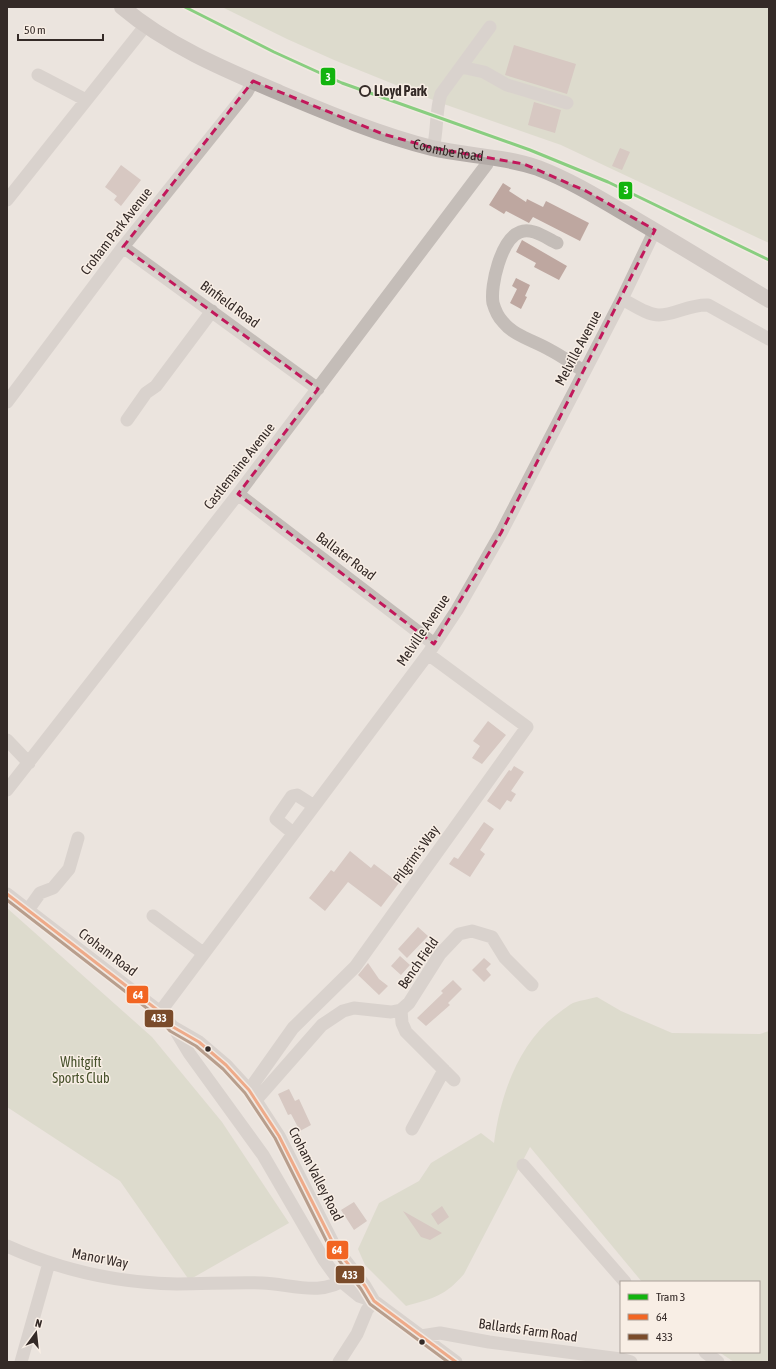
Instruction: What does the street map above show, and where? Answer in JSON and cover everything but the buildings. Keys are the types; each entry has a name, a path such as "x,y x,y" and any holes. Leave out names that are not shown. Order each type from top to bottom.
{"main road":[{"name":"Coombe Road","path":"122,7 146,25 206,60 253,82 384,134 433,148 490,157 524,164 550,172 655,230 769,300"}],"street":[{"path":"7,200 146,25"},
{"path":"433,148 437,127 438,104 441,94 490,27"},
{"path":"461,67 484,72 507,85 567,103"},
{"path":"38,75 86,100"},
{"name":"Croham Park Avenue","path":"7,402 123,247 247,92 253,82"},
{"name":"Castlemaine Avenue","path":"7,790 238,494 487,164 490,157"},
{"name":"Melville Avenue","path":"160,1012 431,649 457,610 500,533 622,299 655,230"},
{"path":"557,243 537,233 528,231 519,232 512,238 492,264 493,302 496,313 503,323 517,333 550,350 584,371"},
{"name":"Binfield Road","path":"123,247 318,389"},
{"path":"622,299 652,314 660,316 698,305 708,305 769,339"},
{"path":"127,420 146,393 156,386 212,311"},
{"name":"Ballater Road","path":"238,494 431,649"},
{"name":"Pilgrim's Way","path":"252,1095 293,1028 355,967 527,727 431,649"},
{"path":"7,740 29,763"},
{"path":"293,833 276,819 292,796 297,795 314,806"},
{"path":"28,910 40,893 53,888 69,868 78,838"},
{"name":"Croham Road","path":"7,894 160,1012 173,1026 199,1042 226,1065"},
{"path":"153,916 203,953"},
{"name":"Bench Field","path":"252,1095 322,1025 343,1012 354,1008 391,1012 401,1010 409,1003 440,954 459,934 472,931 492,937 505,958 532,985"},
{"name":"Bench Field","path":"401,1010 402,1023 406,1032 454,1080"},
{"name":"Croham Valley Road","path":"173,1026 189,1053 263,1155 324,1260 337,1278 358,1296 374,1301 456,1362"},
{"name":"Croham Valley Road","path":"226,1065 252,1095 279,1136 335,1247 365,1286 374,1301"},
{"path":"412,1129 444,1070"},
{"path":"524,1165 624,1281"},
{"name":"Manor Way","path":"7,1246 49,1263 113,1278 159,1283 272,1283 314,1289 333,1286 342,1282 354,1272"},
{"path":"21,1362 49,1263"},
{"path":"340,1362 356,1334 367,1310 374,1301"},
{"name":"Ballards Farm Road","path":"421,1336 440,1333 489,1342 621,1359 631,1362"},
{"path":"706,1353 718,1362"}],"highlighted area":[{"path":"253,81 383,134 433,148 524,164 586,191 655,230 501,533 434,644 238,494 318,389 123,247"}],"green space":[{"name":"Lloyd Park","path":"222,7 769,7 769,243 561,145 438,102 334,60"},
{"name":"Whitgift Sports Club","path":"7,908 152,1037 222,1122 289,1223 189,1280 120,1181 7,1107"},
{"path":"597,997 621,1011 672,1033 760,1034 769,1031 769,1362 734,1362 720,1353 760,1353 760,1281 641,1281 530,1147 464,1274 445,1292 432,1298 406,1306 365,1265 358,1249 379,1203 419,1181 431,1163 481,1133 494,1143 501,1106 514,1070 523,1054 533,1038 546,1024 560,1012 576,1002"}],"tram line":[{"name":"3","path":"185,7 274,52 342,83 530,150 608,182 769,260"}],"transit line":[{"name":"64","path":"7,894 160,1012 173,1027 199,1042 226,1065 249,1090 279,1136 335,1247 365,1286 374,1301 456,1362"},
{"name":"433","path":"7,900 157,1016 170,1031 196,1046 223,1069 245,1093 275,1138 331,1250 361,1289 370,1304 448,1362"}],"place":[{"name":"Lloyd Park","path":"365,91"}]}
